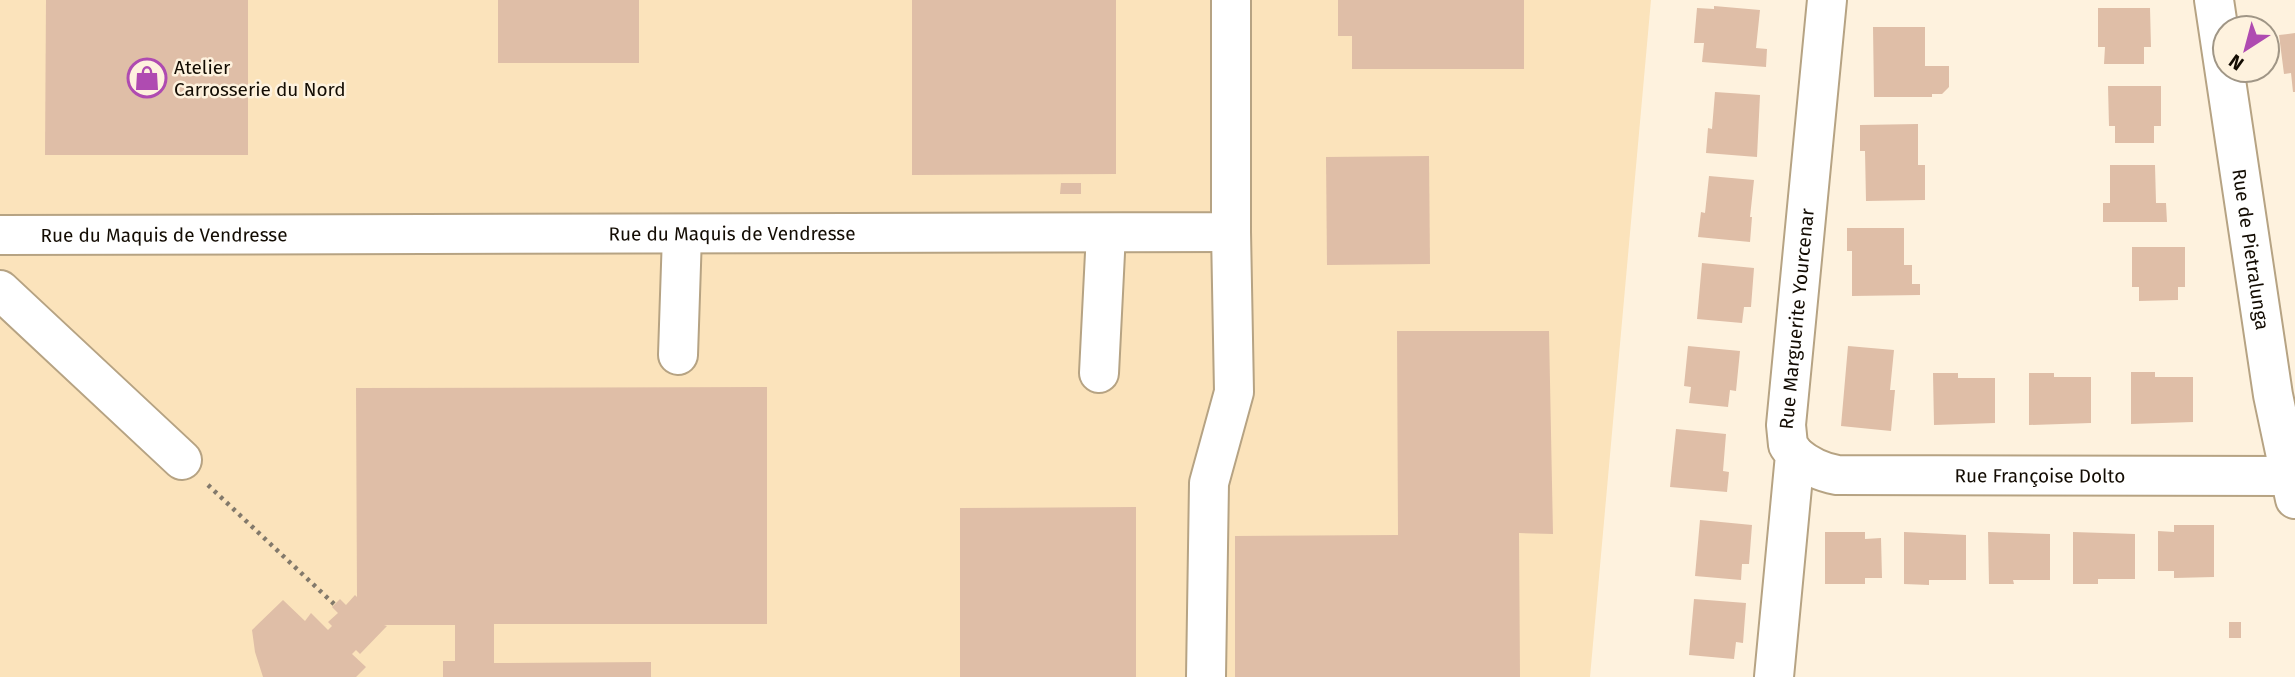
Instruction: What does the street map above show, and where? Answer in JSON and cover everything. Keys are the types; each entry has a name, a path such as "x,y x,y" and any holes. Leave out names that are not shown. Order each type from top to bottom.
{"street":[{"path":"1206,677 1209,483 1234,392 1231,0"},
{"name":"Rue Marguerite Yourcenar","path":"1774,677 1795,455 1788,445 1786,425 1827,0"},
{"name":"Rue de Pietralunga","path":"2214,0 2273,395 2292,488"},
{"name":"Rue du Maquis de Vendresse","path":"0,234 682,235 1231,232"},
{"path":"1099,373 1106,233"},
{"path":"678,355 682,235"},
{"path":"0,290 182,460"},
{"name":"Rue Françoise Dolto","path":"1795,455 1822,472 1836,475 2292,488"}],"path":[{"path":"182,460 334,604"}],"shaded area":[{"path":"0,0 1651,0 1590,677 0,677"}],"building":[{"name":"Atelier Carrosserie du Nord","path":"46,0 248,0 248,155 45,155"},
{"path":"498,0 639,0 639,63 498,63"},
{"path":"912,0 1116,0 1116,174 912,175"},
{"path":"1338,0 1524,0 1524,69 1352,69 1352,36 1338,36"},
{"path":"1714,6 1760,10 1756,48 1767,49 1766,67 1702,62 1704,43 1694,43 1697,8 1714,9"},
{"path":"2098,8 2150,8 2151,47 2144,47 2144,64 2104,64 2105,47 2098,47"},
{"path":"1873,27 1925,27 1925,66 1949,66 1949,87 1942,94 1932,94 1932,97 1874,97"},
{"path":"2295,33 2295,92 2291,73 2284,74 2281,35"},
{"path":"2108,86 2161,86 2161,126 2154,126 2154,143 2115,143 2115,126 2109,126"},
{"path":"1715,92 1760,95 1757,157 1706,153 1708,128 1712,129"},
{"path":"1918,124 1918,165 1925,165 1925,200 1866,201 1865,151 1860,151 1860,125"},
{"path":"1429,156 1430,264 1327,265 1326,157"},
{"path":"2110,165 2155,165 2156,203 2166,203 2167,222 2103,222 2103,203 2110,203"},
{"path":"1709,176 1754,180 1750,242 1698,237 1701,212 1705,213"},
{"path":"1061,183 1081,183 1081,194 1060,194"},
{"path":"1847,228 1904,228 1904,265 1912,265 1912,284 1920,284 1920,295 1852,296 1852,251 1847,251"},
{"path":"2132,247 2185,247 2185,287 2178,287 2178,300 2139,301 2139,287 2132,287"},
{"path":"1702,263 1754,268 1751,307 1744,307 1742,323 1697,319"},
{"path":"1397,331 1549,331 1553,534 1519,533 1520,677 1235,677 1235,536 1398,535"},
{"path":"1688,346 1740,351 1736,391 1730,390 1728,407 1689,403 1691,387 1684,386"},
{"path":"1848,346 1894,350 1890,390 1895,390 1891,431 1841,426"},
{"path":"2131,372 2155,372 2155,377 2193,377 2193,422 2131,424"},
{"path":"1933,373 1958,373 1958,378 1995,378 1995,423 1934,425"},
{"path":"2029,373 2054,373 2054,377 2091,377 2091,423 2029,425"},
{"path":"767,387 767,624 494,624 494,663 651,662 651,677 443,677 443,661 455,661 455,625 384,625 387,626 360,654 356,650 352,654 366,667 356,677 263,677 252,630 283,600 305,621 311,613 328,630 332,626 328,622 338,613 332,607 340,599 346,605 355,595 357,597 356,388"},
{"path":"1676,429 1726,434 1723,471 1729,472 1727,492 1670,487"},
{"path":"1136,507 1136,677 960,677 960,508"},
{"path":"1700,520 1752,525 1749,564 1742,564 1741,580 1695,576"},
{"path":"2174,525 2214,525 2214,577 2174,578 2174,571 2158,571 2158,531 2174,532"},
{"path":"1825,532 1865,532 1865,539 1881,538 1882,578 1865,578 1865,584 1825,584"},
{"path":"1904,532 1966,535 1966,580 1929,580 1929,585 1904,584"},
{"path":"1988,532 2050,534 2050,580 2013,580 2014,584 1989,584"},
{"path":"2073,532 2135,534 2135,579 2098,579 2098,584 2073,584"},
{"path":"1694,599 1746,603 1743,643 1736,642 1734,659 1689,655"},
{"path":"2229,622 2241,622 2241,638 2229,638"}],"place":[{"name":"Atelier Carrosserie du Nord","path":"147,78"}]}
